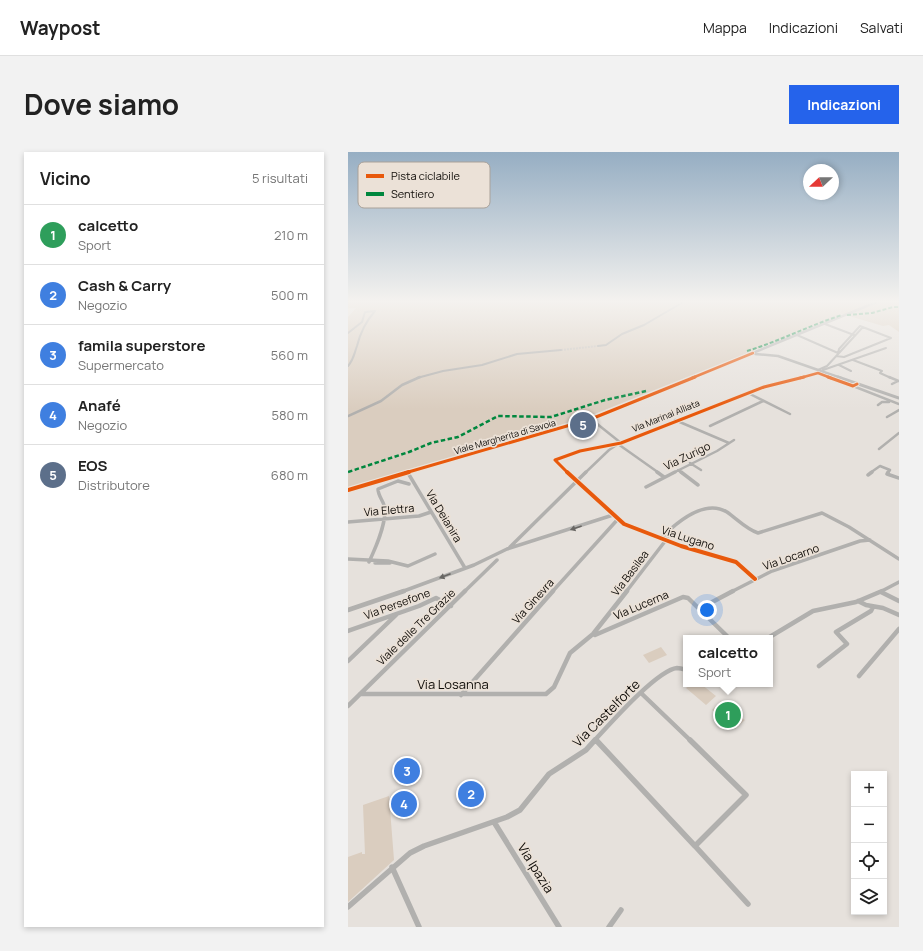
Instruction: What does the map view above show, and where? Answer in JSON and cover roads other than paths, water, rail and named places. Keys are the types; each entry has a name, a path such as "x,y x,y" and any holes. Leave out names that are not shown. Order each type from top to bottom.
{"street":[{"path":"348,366 354,359 357,345 361,337"},
{"path":"598,346 606,345 617,337"},
{"name":"Viale Margherita di Savoia","path":"348,489 408,473 591,419 788,337"},
{"name":"Viale Margherita di Savoia","path":"348,489 590,418 792,337"},
{"path":"802,337 845,357 891,338 889,337"},
{"path":"820,371 827,366 852,337"},
{"name":"Via Marinai Alliata","path":"613,515 554,460 580,452 619,444 675,420 764,387 839,365 886,348"},
{"path":"348,416 381,401 402,385 419,377 443,371 479,366 517,354 561,350"},
{"path":"751,353 778,356 899,398"},
{"path":"853,360 882,371 880,373 899,381"},
{"path":"839,365 851,371"},
{"path":"820,371 899,404"},
{"path":"892,384 899,381"},
{"path":"853,386 857,384"},
{"path":"748,393 790,414"},
{"path":"710,426 763,401"},
{"path":"878,405 882,402 892,402"},
{"path":"887,417 899,410"},
{"path":"591,419 619,444 664,477"},
{"path":"675,420 729,443"},
{"path":"879,449 899,433"},
{"name":"Via Zurigo","path":"646,487 690,463 717,451 734,440"},
{"path":"507,549 609,450 619,444"},
{"path":"690,463 701,470"},
{"path":"868,475 880,466 890,470 887,474 899,478"},
{"path":"678,470 698,485"},
{"name":"Via Deianira","path":"408,473 465,568"},
{"path":"370,561 384,519 385,507 378,489 401,480 409,484"},
{"name":"Via Basilea","path":"593,634 670,534 668,532 672,526 691,514 708,508 715,508 725,511 755,533 771,530 822,513 858,533"},
{"name":"Via Elettra","path":"348,522 419,516 431,512"},
{"path":"348,610 405,592 507,549 613,515"},
{"name":"Via Lugano","path":"613,515 624,524 664,540 736,562 756,580"},
{"name":"Via Ginevra","path":"461,695 618,519"},
{"path":"858,533 899,559"},
{"path":"858,533 860,541"},
{"name":"Via Locarno","path":"699,609 772,571 860,541 870,540"},
{"path":"348,560 408,566 435,554"},
{"name":"Viale delle Tre Grazie","path":"348,706 497,560"},
{"path":"773,635 813,611 858,602 899,582"},
{"path":"881,592 899,601"},
{"name":"Via Lucerna","path":"593,634 683,597 688,598 726,635"},
{"name":"Via Persefone","path":"348,632 436,598 451,606"},
{"path":"858,602 863,605 873,607 878,606 899,615"},
{"path":"819,666 847,644 836,632 871,611 873,607"},
{"path":"348,661 397,614"},
{"path":"859,676 899,629"},
{"name":"Via Losanna","path":"360,694 546,694 554,687 570,653 593,634"},
{"name":"Via Castelforte","path":"348,907 404,856 419,848 494,822 520,810 549,774 586,750 641,693 664,673 677,668 683,669"},
{"path":"641,693 746,795 694,846"},
{"path":"596,740 748,904"},
{"name":"Via Ipazia","path":"494,822 559,927"},
{"path":"392,867 419,927"},
{"path":"609,927 622,910"}],"tunnel":[{"path":"561,350 598,346"}],"place":[{"name":"EOS","path":"583,425"},
{"name":"calcetto","path":"728,715"},
{"name":"famila superstore","path":"407,771"},
{"name":"Cash & Carry","path":"471,794"},
{"name":"Anafé","path":"404,804"}]}
